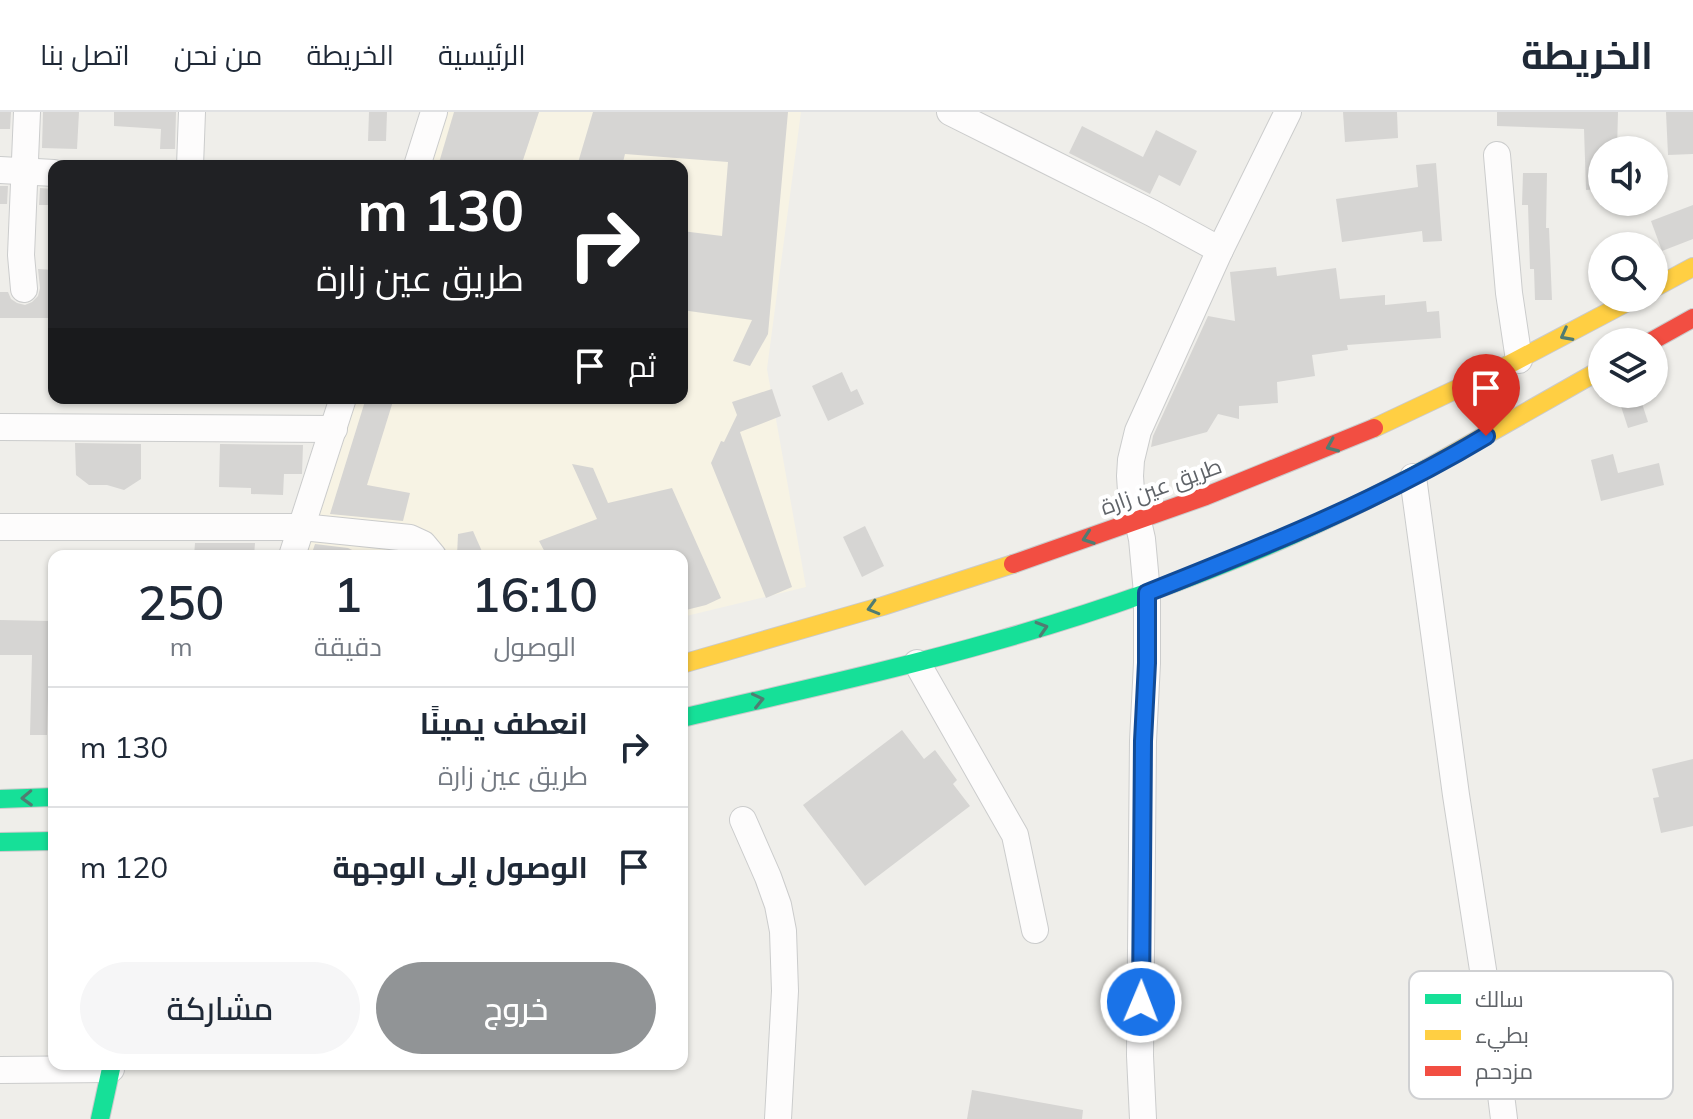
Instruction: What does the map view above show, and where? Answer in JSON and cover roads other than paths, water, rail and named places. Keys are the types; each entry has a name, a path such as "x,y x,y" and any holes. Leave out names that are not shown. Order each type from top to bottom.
{"main road":[{"path":"1668,280 1693,267"},
{"name":"طريق عين زارة","path":"688,662 948,586 1139,521 1307,457 1519,360 1609,312"},
{"path":"1668,332 1693,318"},
{"path":"688,717 917,663 1049,626 1147,593 1300,532 1413,477 1588,377"},
{"path":"948,586 966,595"},
{"path":"967,649 977,632"},
{"path":"0,799 48,797"},
{"path":"0,842 48,841"},
{"path":"100,1119 111,1070"}],"street":[{"path":"24,289 13,171 27,112"},
{"path":"190,160 192,112"},
{"path":"419,160 434,112"},
{"path":"950,112 1220,250"},
{"path":"1143,1119 1140,1056 1147,593 1139,521 1131,491 1131,460 1138,431 1220,250 1288,112"},
{"path":"1497,155 1509,293 1519,360"},
{"path":"13,171 48,173"},
{"path":"294,550 341,404"},
{"path":"0,427 334,429"},
{"path":"1413,477 1484,971"},
{"path":"0,527 302,527 410,538 428,550"},
{"path":"917,663 1015,835 1035,930"},
{"path":"743,820 768,877 783,931 785,991 778,1119"},
{"path":"0,1070 48,1069"},
{"path":"1502,1099 1504,1119"}]}
